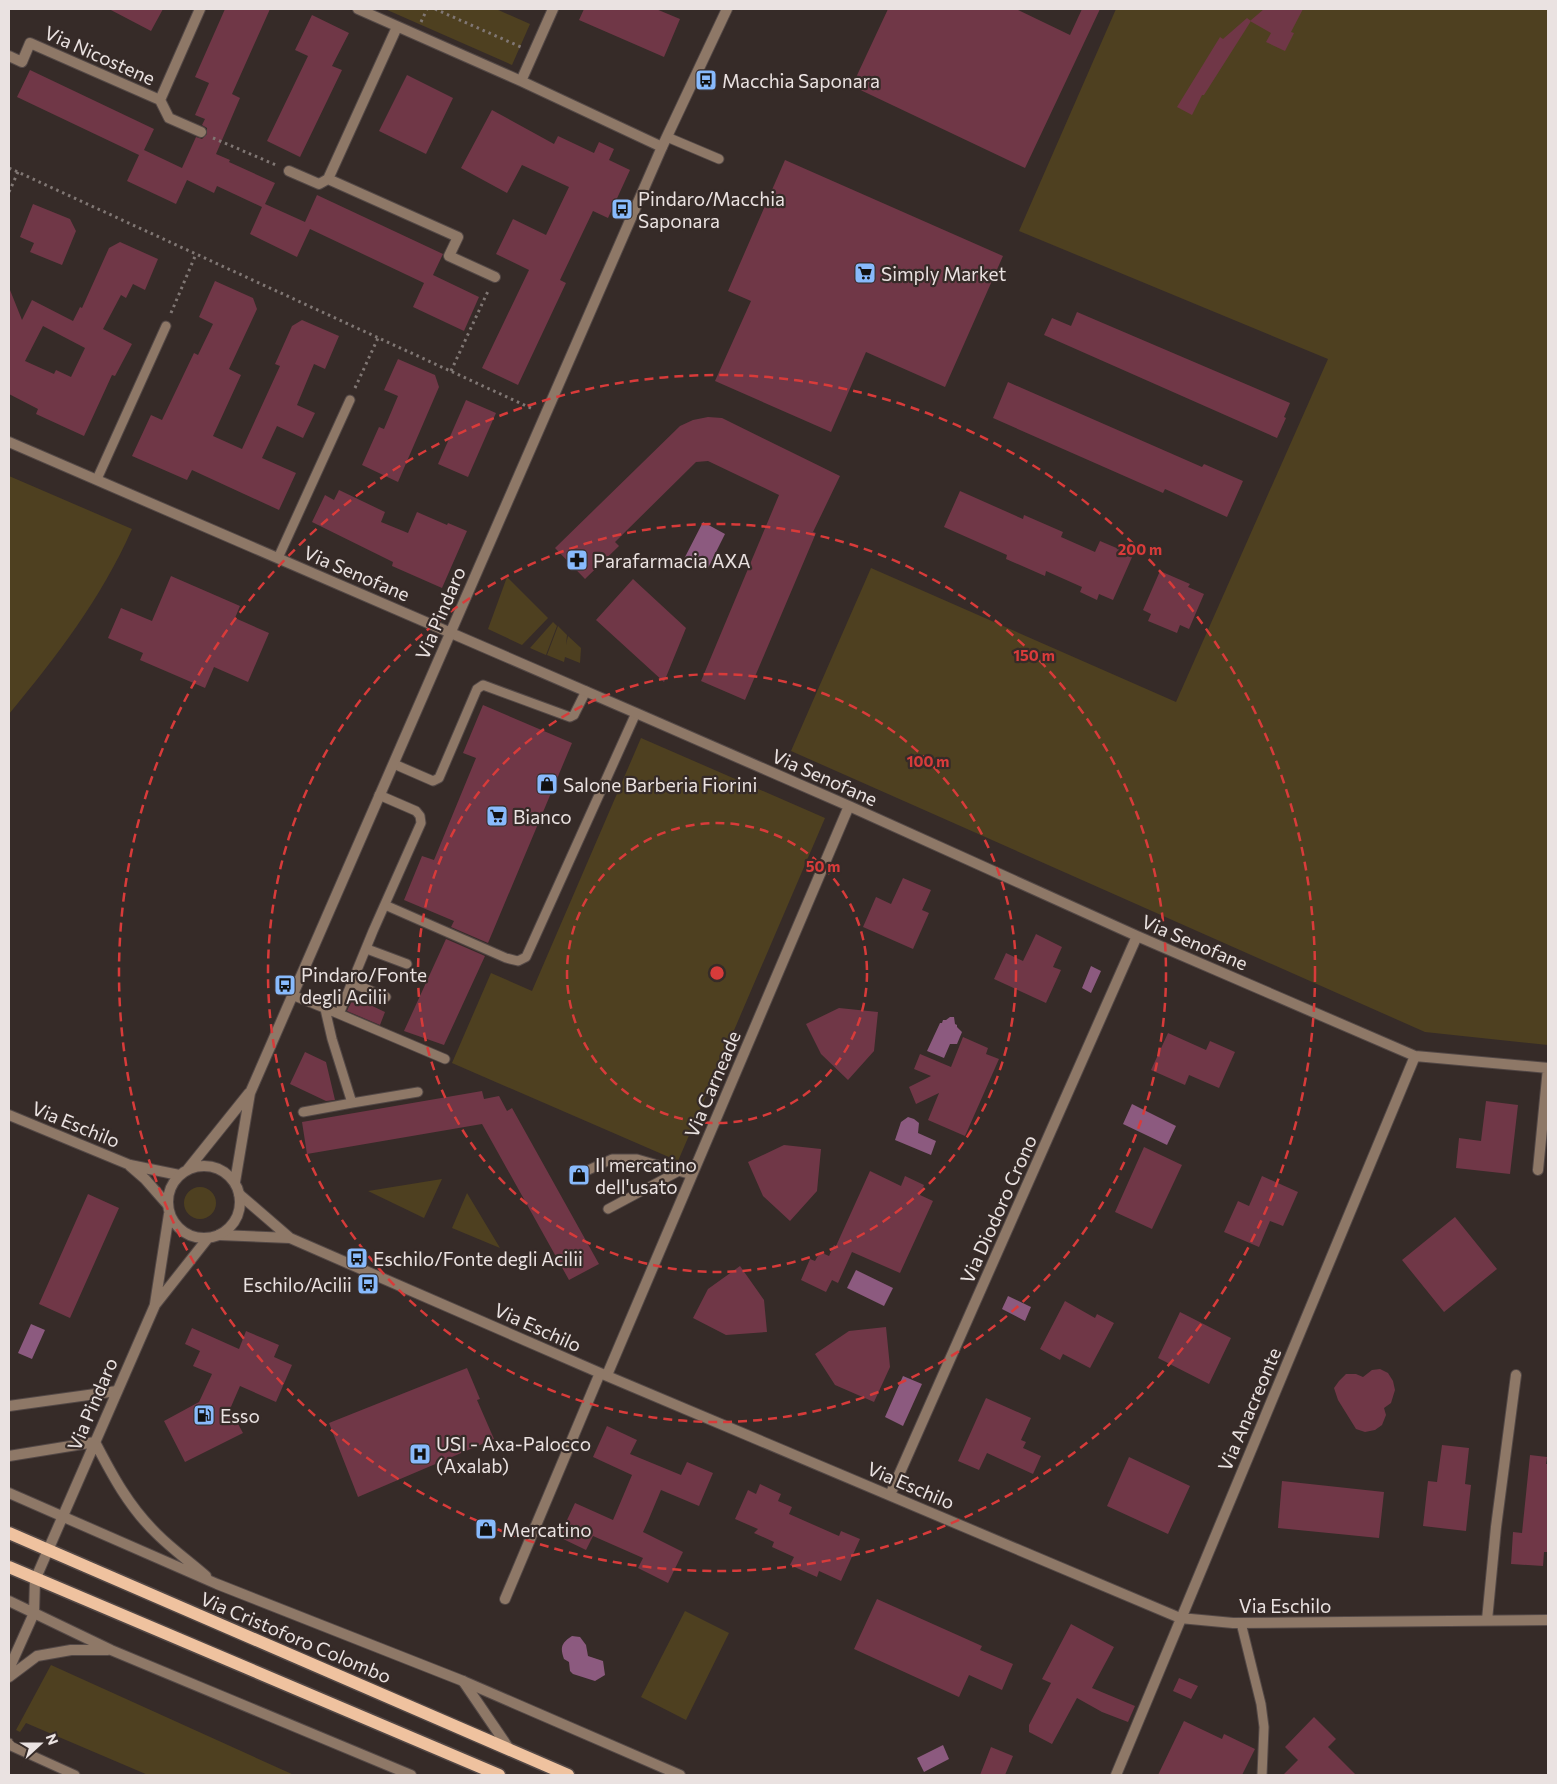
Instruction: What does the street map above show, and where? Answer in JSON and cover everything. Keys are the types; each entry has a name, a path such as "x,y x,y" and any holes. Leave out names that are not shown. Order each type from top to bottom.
{"main road":[{"name":"Via Cristoforo Colombo","path":"9,1533 568,1775"},
{"path":"9,1567 35,1580 499,1775"}],"street":[{"name":"Via Nicostene","path":"160,100 200,9"},
{"path":"358,9 521,81 662,148"},
{"path":"521,81 553,9"},
{"name":"Via Pindaro","path":"250,1092 666,137 727,9"},
{"path":"289,171 319,184 328,179 397,26"},
{"name":"Via Nicostene","path":"9,56 22,62 30,43 160,100 169,118 201,132"},
{"path":"328,179 458,238 449,256 495,277"},
{"name":"Via Senofane","path":"9,442 586,691 849,806 1137,936 1415,1056 1548,1068"},
{"name":"Via Carneade","path":"505,1599 692,1175 849,806"},
{"name":"Via Diodoro Crono","path":"890,1496 1137,936"},
{"name":"Via Anacreonte","path":"1116,1775 1415,1056"},
{"path":"1538,1170 1548,1068"},
{"path":"155,1306 168,1209 168,1193 172,1183 184,1172 250,1092"},
{"path":"235,1182 250,1092"},
{"name":"Via Eschilo","path":"9,1116 130,1165"},
{"path":"130,1165 184,1172 198,1166 217,1168 227,1174 235,1182 240,1206 236,1218 229,1228 219,1235"},
{"path":"130,1165 145,1179 168,1209 173,1222 186,1234 196,1238 208,1238 219,1235 290,1238"},
{"path":"239,1194 290,1238"},
{"path":"155,1306 208,1238"},
{"name":"Via Eschilo","path":"290,1238 603,1374 1180,1618 1241,1623 1548,1620"},
{"name":"Via Pindaro","path":"35,1580 155,1306"},
{"path":"1486,1620 1516,1375"},
{"path":"9,1406 117,1391"},
{"path":"9,1456 95,1442"},
{"name":"Via Cristoforo Colombo","path":"95,1442 118,1486 141,1517 164,1540 217,1584"},
{"name":"Via Cristoforo Colombo","path":"9,1493 217,1584 464,1681 680,1775"},
{"path":"9,1669 34,1613 35,1580"},
{"path":"9,1601 111,1650 411,1775"},
{"path":"9,1677 30,1660 46,1654 71,1650 111,1650"},
{"path":"464,1681 510,1750"}],"lane":[{"path":"666,137 719,159"},
{"path":"97,479 166,326"},
{"path":"278,558 350,400"},
{"path":"394,764 433,781 439,778 477,689 483,685 570,717 574,715 586,691"},
{"path":"385,905 506,958 518,961 526,957 636,713"},
{"path":"340,1014 421,823 420,816 416,811 380,795"},
{"path":"367,949 407,964"},
{"path":"352,983 386,997"},
{"path":"292,995 445,1059"},
{"path":"325,1009 332,1039 352,1103"},
{"path":"303,1112 418,1092"},
{"path":"584,1172 612,1159 637,1159 692,1175"},
{"path":"608,1209 679,1171"},
{"path":"1241,1623 1261,1704 1264,1727 1262,1775"},
{"path":"9,1743 75,1775"}],"path":[{"path":"435,9 534,52"},
{"path":"201,132 289,171"},
{"path":"9,168 545,415"},
{"path":"9,192 18,172"},
{"path":"166,326 196,254"},
{"path":"451,371 495,277"},
{"path":"350,400 378,338"}],"shaded area":[{"path":"385,9 496,9 530,24 512,65"},
{"path":"1116,9 1548,9 1548,1045 1425,1032 791,751 871,568 1176,702 1328,359 1019,231"},
{"path":"9,476 132,529 120,555 77,626 9,714"},
{"path":"703,522 725,534 707,570 684,559"},
{"path":"507,577 548,618 522,645 488,629"},
{"path":"553,622 557,626 546,655 530,648"},
{"path":"558,626 567,635 566,645 568,636 581,648 580,663 565,657 564,662 547,655"},
{"path":"641,738 825,818 678,1161 452,1063 491,973 532,991"},
{"path":"1091,966 1101,971 1091,993 1082,988"},
{"path":"950,1017 954,1017 955,1024 962,1032 957,1044 950,1044 944,1058 927,1051 940,1023"},
{"path":"1132,1104 1176,1126 1167,1145 1123,1124"},
{"path":"908,1117 919,1123 918,1133 936,1141 931,1155 895,1140 901,1122"},
{"path":"442,1179 424,1218 368,1191"},
{"path":"200,1187 212,1191 216,1203 212,1215 200,1219 188,1215 184,1203 188,1191"},
{"path":"467,1193 500,1248 452,1228"},
{"path":"856,1270 893,1288 884,1306 847,1288"},
{"path":"1008,1296 1031,1307 1025,1321 1002,1309"},
{"path":"31,1324 45,1330 32,1359 18,1353"},
{"path":"903,1376 922,1384 903,1426 885,1417"},
{"path":"685,1611 729,1633 686,1720 641,1697"},
{"path":"572,1636 580,1637 586,1645 588,1656 603,1661 605,1675 595,1681 573,1674 570,1671 569,1662 564,1659 562,1649 564,1643"},
{"path":"51,1665 294,1775 148,1775 26,1723 20,1732 16,1730"},
{"path":"943,1745 949,1759 924,1772 917,1758"}],"building":[{"path":"109,9 163,9 151,31"},
{"path":"225,9 270,9 232,94 240,98 216,154 275,183 265,204 305,222 317,195 443,254 433,275 479,297 464,331 413,307 424,283 310,229 297,257 250,234 262,207 217,186 214,193 187,180 176,204 127,181 139,155 17,97 30,70 154,129 144,150 182,168 196,137 202,139 207,134 207,128 202,125 205,119 195,115 209,83 195,77"},
{"path":"584,9 656,9 680,19 664,57 579,20"},
{"path":"888,9 1016,9 1070,35 1082,9 1100,9 1025,168 852,86"},
{"path":"1264,9 1303,9 1291,32 1294,33 1285,51 1266,42 1271,33 1250,21"},
{"path":"312,15 349,33 332,66 342,70 300,157 267,141 308,56 295,50"},
{"path":"1247,18 1251,21 1204,95 1202,95 1192,115 1177,107 1220,37 1223,39"},
{"path":"407,75 453,98 426,154 379,131"},
{"path":"492,110 554,144 558,136 594,153 599,142 614,149 609,160 630,170 608,218 593,211 560,280 566,283 518,385 482,368 529,270 496,254 513,219 546,235 569,187 522,165 507,193 461,168"},
{"name":"Simply Market","path":"785,160 1003,256 945,387 866,352 831,432 715,381 751,301 728,291"},
{"path":"33,204 70,219 76,231 62,265 30,252 34,243 20,237"},
{"path":"120,242 158,259 145,290 133,284 126,298 121,295 103,329 132,344 115,376 112,375 84,436 36,414 38,409 9,394 9,290 22,320 32,300 73,321 80,307 82,308 109,248","holes":["43,326 85,348 71,377 56,370 54,374 25,361"]},
{"path":"215,281 253,298 257,309 229,369 241,375 213,436 242,449 280,366 275,364 292,326 302,320 339,336 325,369 314,364 297,405 315,413 303,438 277,426 262,458 296,473 279,510 192,470 187,480 132,456 151,415 162,420 194,353 198,355 213,324 199,317"},
{"path":"1077,312 1290,403 1277,438 1044,335 1052,318 1071,326"},
{"path":"398,359 435,375 439,387 398,482 362,465 379,427 384,429 398,396 384,390"},
{"path":"1008,382 1202,467 1204,464 1243,481 1227,517 1165,489 1163,493 993,418"},
{"path":"466,400 496,413 468,477 438,464"},
{"path":"708,417 722,418 840,476 813,532 816,533 745,700 701,681 779,495 708,461 696,462 615,542 619,546 585,579 555,548 680,426 693,420"},
{"path":"339,490 385,512 381,522 408,533 417,512 467,531 442,588 392,566 393,562 312,522 325,495 334,500"},
{"path":"960,491 1023,519 1024,515 1063,532 1061,537 1095,552 1100,541 1133,555 1113,600 1099,594 1097,600 1080,592 1082,587 1046,571 1045,576 1006,559 1007,555 944,527"},
{"path":"1160,571 1190,584 1188,587 1204,594 1189,629 1180,625 1177,633 1148,621 1151,614 1143,610"},
{"path":"171,576 240,606 235,618 269,633 248,682 214,667 205,688 140,660 143,653 108,638 121,608 152,621"},
{"path":"633,579 686,628 664,682 596,620"},
{"name":"Bianco","path":"483,705 572,743 488,943 451,927 454,921 404,900 422,856 434,860 476,758 463,753"},
{"path":"903,878 931,890 922,910 929,913 913,949 863,927 876,897 891,904"},
{"path":"1036,934 1062,947 1053,967 1061,970 1046,1003 994,979 1006,953 1023,961"},
{"path":"446,939 485,956 444,1045 404,1031"},
{"path":"353,997 385,1012 380,1025 347,1011"},
{"path":"839,1008 878,1012 874,1051 848,1080 821,1054 806,1024"},
{"path":"1168,1033 1206,1050 1210,1041 1235,1052 1219,1088 1189,1075 1185,1085 1151,1070"},
{"path":"963,1037 988,1048 986,1054 999,1059 965,1136 928,1120 939,1093 916,1104 909,1087 931,1076 914,1069 920,1054 951,1067"},
{"path":"305,1052 326,1062 335,1100 326,1101 290,1084"},
{"path":"482,1091 484,1099 499,1096 507,1111 512,1108 599,1264 569,1280 482,1124 307,1154 302,1122"},
{"path":"1486,1101 1518,1105 1510,1174 1456,1168 1459,1138 1481,1141"},
{"path":"784,1145 821,1149 817,1191 790,1221 763,1196 748,1162"},
{"path":"1144,1147 1182,1165 1152,1229 1115,1212"},
{"path":"870,1171 901,1186 905,1176 924,1185 920,1195 933,1201 900,1273 852,1252 838,1283 832,1280 826,1292 801,1280 810,1259 815,1261 820,1252 829,1256 834,1245 836,1246"},
{"path":"1262,1176 1298,1192 1283,1226 1270,1221 1259,1247 1224,1232 1238,1201 1249,1206"},
{"path":"88,1194 119,1208 70,1318 39,1304"},
{"path":"1455,1217 1497,1269 1444,1312 1402,1260"},
{"path":"740,1266 764,1300 767,1332 726,1335 693,1318 708,1289"},
{"path":"1065,1301 1095,1318 1097,1314 1114,1323 1090,1368 1063,1354 1060,1360 1040,1349"},
{"path":"1180,1312 1231,1338 1209,1384 1158,1358"},
{"path":"886,1327 890,1367 874,1402 835,1385 815,1354 849,1331"},
{"path":"192,1328 239,1349 246,1331 279,1345 274,1357 292,1365 276,1402 240,1386 230,1409 243,1433 185,1462 164,1421 199,1402 212,1374 193,1366 200,1351 185,1344"},
{"path":"467,1368 480,1399 477,1400 494,1439 358,1497 329,1423"},
{"path":"1380,1369 1388,1373 1393,1381 1395,1390 1391,1403 1384,1408 1386,1415 1382,1425 1375,1430 1365,1432 1356,1429 1338,1400 1334,1388 1346,1374 1356,1374 1363,1377 1372,1370"},
{"path":"986,1398 1031,1418 1021,1440 1026,1442 1023,1448 1041,1456 1033,1474 987,1453 979,1470 958,1461"},
{"path":"607,1426 637,1440 630,1454 681,1475 687,1462 713,1473 699,1506 661,1490 643,1532 683,1552 668,1583 638,1568 643,1558 593,1536 586,1550 559,1537 575,1503 613,1520 632,1475 593,1457"},
{"path":"1442,1445 1469,1448 1465,1484 1471,1485 1466,1531 1423,1526 1428,1481 1437,1482"},
{"path":"1530,1455 1547,1457 1546,1464 1548,1464 1548,1552 1544,1552 1543,1566 1511,1564 1513,1532 1522,1533"},
{"path":"1129,1457 1190,1486 1168,1534 1107,1506"},
{"path":"1282,1481 1384,1492 1379,1538 1278,1528"},
{"path":"760,1484 781,1494 778,1501 792,1507 789,1514 839,1536 841,1531 860,1539 841,1581 819,1571 817,1577 790,1565 794,1557 772,1547 774,1542 754,1533 758,1529 735,1519 748,1490 756,1494"},
{"path":"877,1599 982,1646 980,1650 1013,1664 1002,1690 969,1675 959,1697 854,1649"},
{"path":"1071,1624 1114,1647 1092,1688 1135,1706 1128,1722 1102,1712 1077,1698 1052,1744 1029,1732 1029,1725 1051,1683 1042,1679"},
{"path":"1179,1678 1198,1686 1191,1699 1173,1691"},
{"path":"1314,1717 1336,1739 1328,1747 1356,1775 1283,1775 1298,1760 1285,1747"},
{"path":"1184,1721 1222,1739 1224,1734 1255,1749 1242,1775 1158,1775"},
{"path":"991,1747 1013,1756 1005,1775 980,1775"}],"place":[{"name":"Macchia Saponara","path":"706,80"},
{"name":"Pindaro/Macchia Saponara","path":"622,209"},
{"name":"Simply Market","path":"865,273"},
{"name":"Parafarmacia AXA","path":"577,560"},
{"name":"Salone Barberia Fiorini","path":"547,784"},
{"name":"Bianco","path":"497,816"},
{"name":"Pindaro/Fonte degli Acilii","path":"285,985"},
{"name":"Il mercatino dell'usato","path":"579,1175"},
{"name":"Eschilo/Fonte degli Acilii","path":"357,1258"},
{"name":"Eschilo/Acilii","path":"368,1284"},
{"name":"Esso","path":"204,1415"},
{"name":"USI - Axa-Palocco (Axalab)","path":"420,1454"},
{"name":"Mercatino","path":"486,1529"}]}
